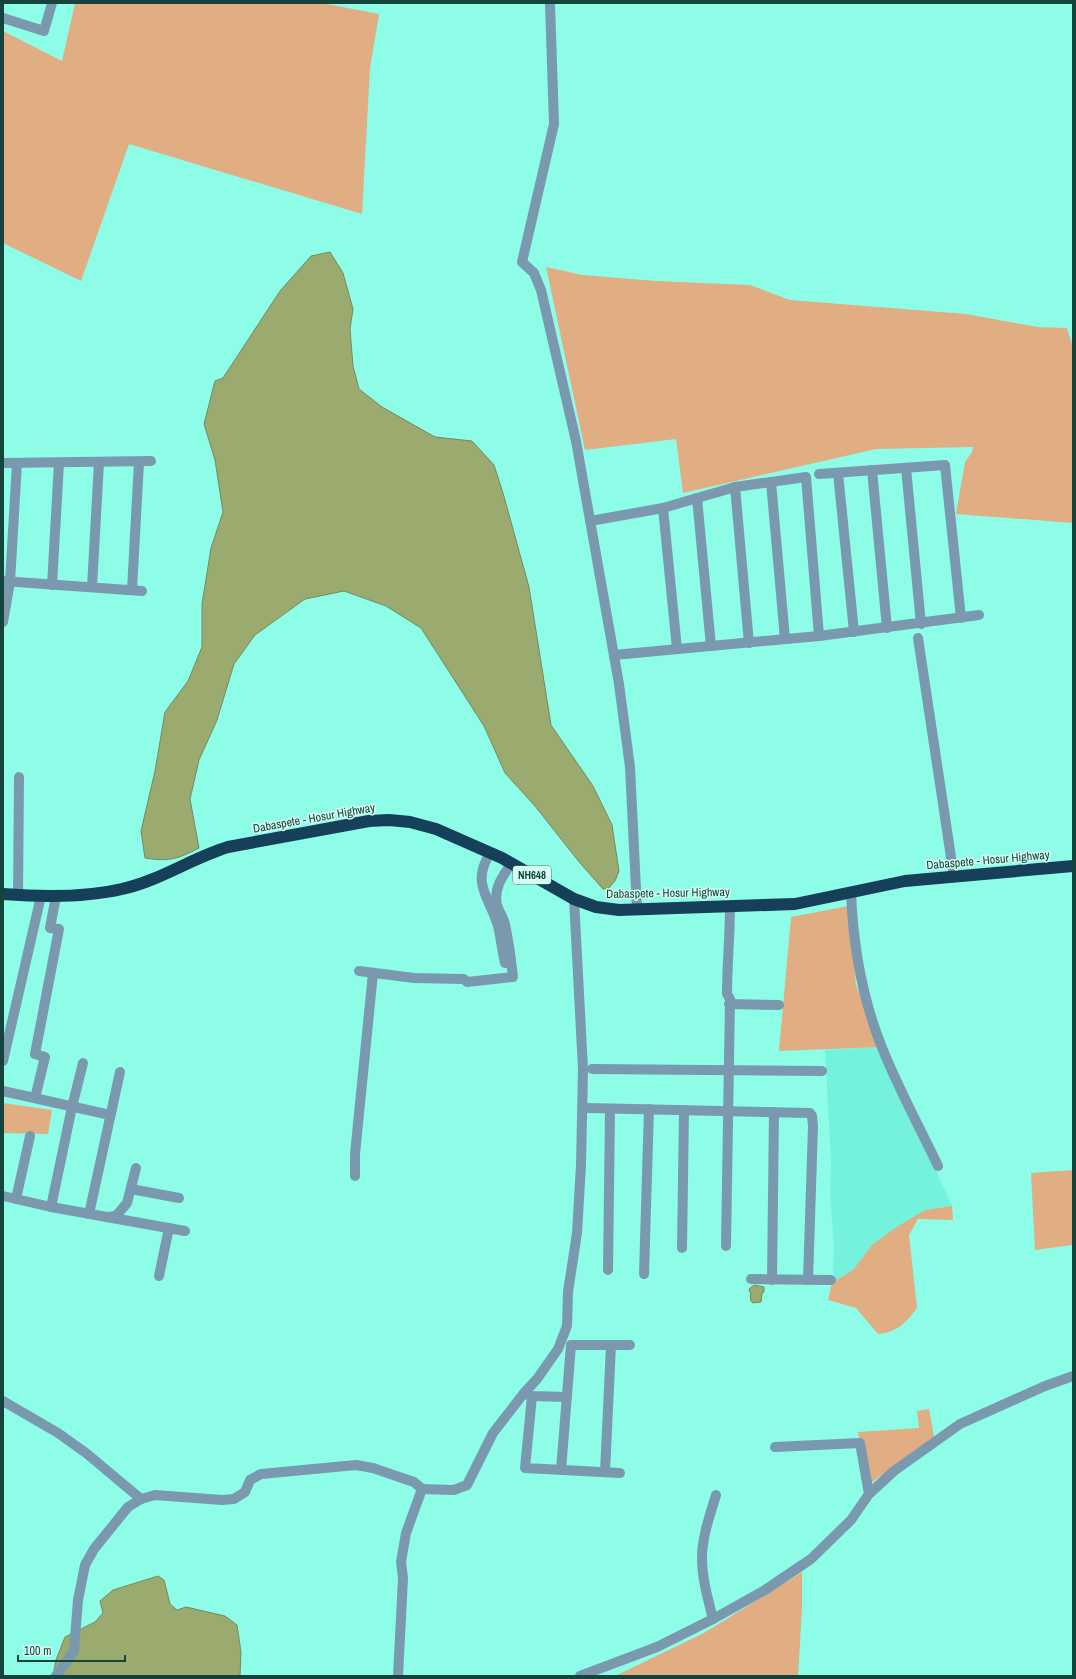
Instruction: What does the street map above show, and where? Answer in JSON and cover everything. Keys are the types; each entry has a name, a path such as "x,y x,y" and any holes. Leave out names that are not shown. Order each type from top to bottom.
{"highway":[{"name":"Dabaspete - Hosur Highway","path":"3,894 56,896 100,893 123,889 142,883 212,852 228,847 369,821 389,820 410,822 436,829 490,852 574,899 596,907 619,910 795,904 905,881 1073,866"}],"street":[{"path":"3,18 44,31 52,3"},
{"path":"550,3 554,124 522,262 534,272 542,290 576,441 614,655 630,767 636,909"},
{"path":"92,588 99,462"},
{"path":"7,582 137,590 139,462"},
{"path":"3,463 152,462"},
{"path":"3,622 17,463"},
{"path":"52,585 59,463"},
{"path":"819,474 945,465 961,618"},
{"path":"906,468 921,624"},
{"path":"872,470 887,628"},
{"path":"838,473 854,632"},
{"path":"590,521 663,508 735,487 806,477 819,636"},
{"path":"771,482 785,639"},
{"path":"735,487 749,642"},
{"path":"697,498 711,646"},
{"path":"663,508 677,649"},
{"path":"614,655 819,636 921,624 979,615"},
{"path":"918,638 954,877"},
{"path":"18,895 19,777"},
{"path":"464,979 466,975 506,972 498,926 486,900 482,877 483,864 490,852"},
{"path":"359,971 414,978 464,979 466,982 513,977 505,924 497,904 496,896 497,888 503,875 512,864"},
{"path":"851,892 860,972 871,1015 881,1044 938,1166"},
{"path":"3,1061 41,896"},
{"path":"35,1098 45,1057 35,1054 59,929 50,928 56,896"},
{"path":"56,1676 74,1651 78,1600 85,1565 94,1549 128,1507 141,1499 160,1495 222,1500 234,1499 244,1492 250,1480 261,1474 356,1465 373,1468 408,1480 422,1489 454,1490 467,1485 493,1433 528,1394 558,1349 566,1326 568,1292 577,1233 581,1165 583,1069 574,899"},
{"path":"726,1246 729,1002 727,994 727,956 730,946 730,906"},
{"path":"355,1176 356,1146 373,973"},
{"path":"729,1002 779,1005"},
{"path":"51,1207 82,1063"},
{"path":"592,1069 822,1071"},
{"path":"89,1214 120,1072"},
{"path":"3,1091 110,1115"},
{"path":"588,1108 810,1113 812,1116 808,1280"},
{"path":"608,1270 610,1109"},
{"path":"644,1274 648,1109"},
{"path":"682,1248 684,1110"},
{"path":"772,1280 774,1112"},
{"path":"16,1199 30,1136"},
{"path":"105,1217 116,1216 127,1203 136,1168"},
{"path":"131,1189 179,1198"},
{"path":"3,1196 51,1207 185,1231"},
{"path":"159,1276 169,1228"},
{"path":"751,1280 831,1280"},
{"path":"561,1470 571,1345 630,1345"},
{"path":"604,1472 611,1345"},
{"path":"580,1676 656,1647 713,1619 765,1590 811,1559 851,1520 869,1494 894,1471 960,1424 1038,1389 1073,1376"},
{"path":"528,1394 567,1397"},
{"path":"528,1394 525,1468 620,1473"},
{"path":"3,1401 34,1418 75,1445 141,1499"},
{"path":"775,1447 860,1443 869,1494"},
{"path":"398,1676 403,1578 401,1562 406,1533 422,1489"},
{"path":"713,1619 706,1590 702,1557 705,1532 716,1495"}],"shaded area":[{"path":"75,3 322,3 379,14 370,68 362,214 129,144 81,281 3,243 3,31 62,61"},
{"path":"330,252 343,273 353,309 350,329 353,366 359,389 382,407 435,437 472,441 494,465 529,587 551,725 593,786 612,825 619,871 615,881 608,889 603,889 580,863 535,806 505,773 484,726 421,628 386,606 344,591 305,599 255,635 234,664 217,720 199,760 190,799 199,848 173,859 161,860 145,858 141,831 155,771 165,712 188,681 202,647 202,604 211,548 223,512 215,460 204,424 215,381 223,378 280,291 311,256"},
{"path":"546,267 582,275 656,281 750,285 790,300 966,314 1038,327 1067,328 1073,347 1073,523 956,514 965,462 972,452 973,447 876,449 683,493 676,439 585,450"},
{"path":"848,906 856,985 880,1047 779,1051 791,917"},
{"path":"880,1047 952,1206 925,1210 872,1245 853,1270 838,1279 833,1278 834,1246 830,1196 831,1163 825,1050"},
{"path":"3,1103 52,1110 48,1134 3,1133"},
{"path":"1073,1170 1073,1245 1035,1250 1031,1173"},
{"path":"952,1206 953,1220 918,1219 909,1235 917,1308 900,1326 891,1331 878,1334 856,1308 828,1300 833,1278 838,1279 853,1270 872,1245 895,1228 925,1210"},
{"path":"754,1285 764,1287 761,1302 753,1303 751,1301 750,1295 752,1294 750,1293 749,1289"},
{"path":"929,1409 934,1437 871,1483 864,1439 859,1438 858,1432 919,1428 917,1411"},
{"path":"802,1572 802,1608 798,1676 615,1676 704,1633"},
{"path":"158,1576 164,1580 170,1604 177,1610 186,1607 225,1616 237,1625 241,1652 240,1676 53,1676 56,1660 65,1637 95,1622 103,1613 100,1601 113,1590"}]}
